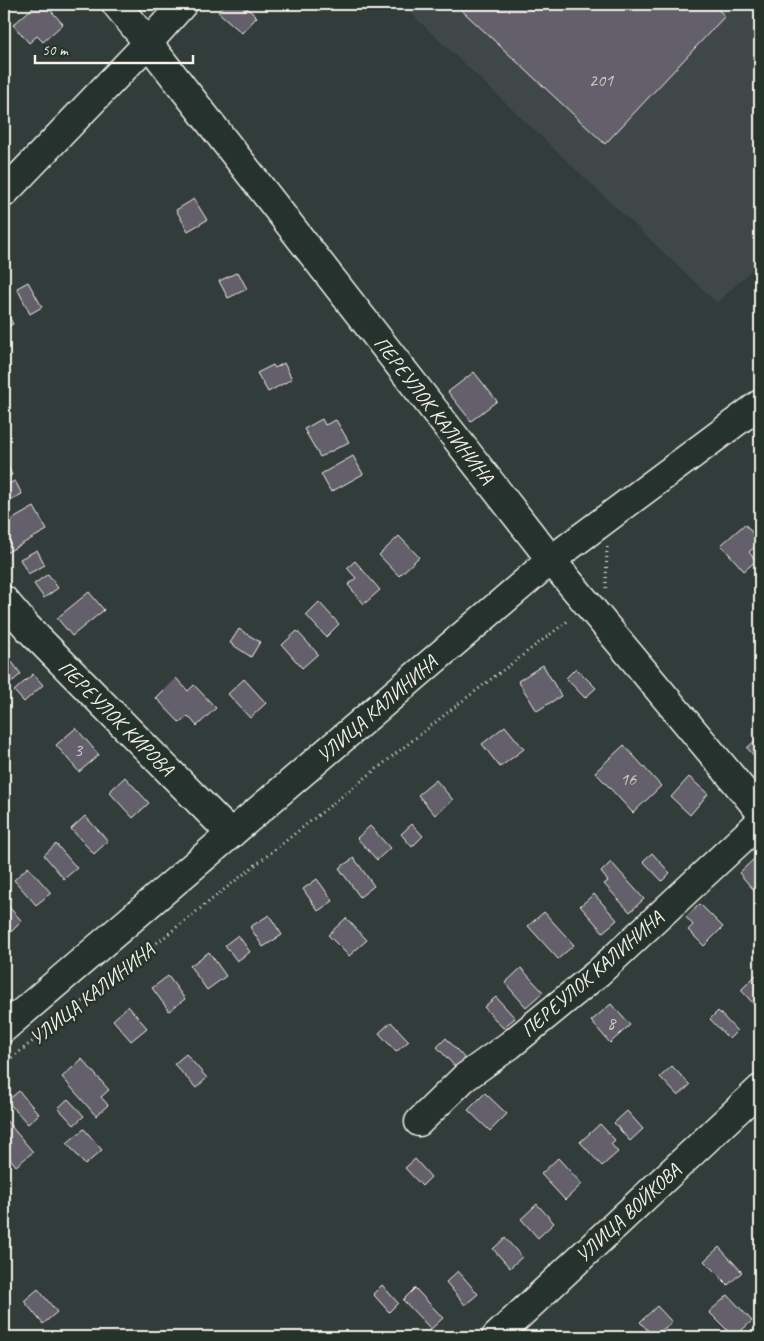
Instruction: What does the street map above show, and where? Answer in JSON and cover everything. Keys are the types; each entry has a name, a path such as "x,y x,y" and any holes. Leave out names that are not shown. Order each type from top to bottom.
{"street":[{"name":"ПЕРЕУЛОК КАЛИНИНА","path":"116,4 550,560 760,812"},
{"path":"4,193 183,4"},
{"name":"УЛИЦА КАЛИНИНА","path":"4,1028 550,560 760,404"},
{"name":"ПЕРЕУЛОК КИРОВА","path":"4,600 26,627 232,834"},
{"name":"ПЕРЕУЛОК КАЛИНИНА","path":"419,1122 464,1078 510,1045 598,974 760,822"},
{"name":"УЛИЦА ВОЙКОВА","path":"496,1337 760,1089"}],"path":[{"name":"УЛИЦА КАЛИНИНА","path":"4,1064 461,702 588,606"}],"shaded area":[{"path":"401,4 760,4 760,262 717,303"}],"building":[{"path":"37,4 45,4 63,24 43,42 37,36 29,43 13,25"},
{"path":"225,4 242,4 257,17 242,33 218,12"},
{"path":"455,4 712,4 725,16 605,144"},
{"path":"194,199 207,220 188,231 176,210"},
{"path":"238,272 247,289 228,298 219,281"},
{"path":"28,282 42,307 30,314 17,288"},
{"path":"4,308 13,324 6,328 4,325"},
{"path":"284,363 292,379 268,392 257,373 273,365 275,368"},
{"path":"474,372 497,401 471,421 448,392"},
{"path":"322,419 325,425 336,420 349,442 320,457 304,429"},
{"path":"353,456 363,474 331,492 321,474"},
{"path":"4,458 12,475 4,479"},
{"path":"15,481 22,494 4,503 4,486"},
{"path":"34,507 47,530 4,554 4,524"},
{"path":"745,524 760,542 749,552 756,561 744,571 721,545"},
{"path":"399,536 419,557 399,576 379,555"},
{"path":"37,550 45,565 28,574 20,559"},
{"path":"355,561 380,590 364,604 348,585 356,578 347,568"},
{"path":"48,574 58,588 44,598 34,584"},
{"path":"89,592 104,610 72,636 57,618"},
{"path":"319,602 339,624 326,637 306,615"},
{"path":"239,629 260,642 251,657 230,643"},
{"path":"297,631 318,654 302,668 282,645"},
{"path":"12,662 21,674 7,686 4,682 4,669"},
{"path":"543,665 561,696 537,711 518,681"},
{"path":"576,668 596,688 585,698 566,678"},
{"path":"33,674 43,685 24,702 14,691"},
{"path":"176,678 188,691 194,685 216,708 197,726 188,716 180,723 156,698"},
{"path":"244,679 266,703 250,718 228,694"},
{"path":"505,726 524,749 500,767 482,744"},
{"path":"76,728 99,755 79,772 56,745"},
{"path":"760,736 760,762 747,748"},
{"path":"624,745 661,786 633,813 595,772"},
{"path":"125,777 149,803 133,818 109,792"},
{"path":"689,777 708,794 690,815 671,797"},
{"path":"436,780 453,800 435,815 418,795"},
{"path":"85,816 108,841 94,854 71,829"},
{"path":"412,824 423,836 412,847 401,834"},
{"path":"370,826 390,848 377,860 357,838"},
{"path":"56,844 77,868 64,879 44,855"},
{"path":"652,853 670,873 662,881 643,861"},
{"path":"354,858 374,886 360,897 339,868"},
{"path":"755,858 760,864 760,897 739,873"},
{"path":"611,862 644,899 630,912 604,884 608,881 601,872"},
{"path":"28,867 51,893 36,905 14,880"},
{"path":"317,879 333,901 318,911 303,889"},
{"path":"594,894 617,920 603,932 580,906"},
{"path":"6,904 22,921 6,937 4,935 4,906"},
{"path":"700,904 723,927 704,946 688,930 693,925 686,917"},
{"path":"544,912 574,945 558,959 528,926"},
{"path":"269,915 282,935 263,947 250,927"},
{"path":"346,918 367,940 349,956 328,935"},
{"path":"238,935 250,952 237,961 225,945"},
{"path":"209,952 226,976 207,990 190,966"},
{"path":"521,968 543,992 526,1007 505,983"},
{"path":"760,971 760,1008 759,1010 741,990"},
{"path":"168,976 185,999 169,1011 152,988"},
{"path":"496,997 515,1018 503,1028 484,1007"},
{"path":"611,1004 630,1025 610,1043 591,1021"},
{"path":"128,1006 147,1028 131,1041 113,1020"},
{"path":"718,1011 737,1031 729,1039 710,1019"},
{"path":"391,1022 409,1041 396,1052 379,1033"},
{"path":"446,1038 468,1062 459,1071 437,1047"},
{"path":"186,1054 207,1078 196,1088 174,1064"},
{"path":"82,1059 109,1090 101,1097 108,1105 96,1116 62,1077"},
{"path":"672,1066 690,1085 678,1096 660,1077"},
{"path":"19,1091 39,1114 28,1124 7,1101"},
{"path":"485,1093 507,1114 490,1131 468,1110"},
{"path":"68,1099 84,1116 74,1125 58,1108"},
{"path":"627,1111 643,1129 630,1141 614,1123"},
{"path":"4,1118 33,1152 16,1166 4,1151"},
{"path":"600,1124 615,1140 611,1144 618,1152 602,1166 580,1142"},
{"path":"84,1129 102,1150 85,1165 67,1143"},
{"path":"558,1158 582,1184 565,1200 541,1174"},
{"path":"415,1159 431,1177 422,1186 405,1168"},
{"path":"537,1204 554,1223 538,1238 521,1219"},
{"path":"505,1238 522,1257 510,1268 493,1249"},
{"path":"719,1247 742,1272 728,1285 704,1261"},
{"path":"458,1271 478,1294 465,1305 446,1282"},
{"path":"382,1285 398,1303 389,1312 373,1294"},
{"path":"415,1288 443,1318 431,1329 403,1300"},
{"path":"38,1289 57,1312 43,1324 24,1301"},
{"path":"728,1295 752,1321 734,1337 709,1312"},
{"path":"657,1306 672,1322 654,1337 640,1322"}]}
